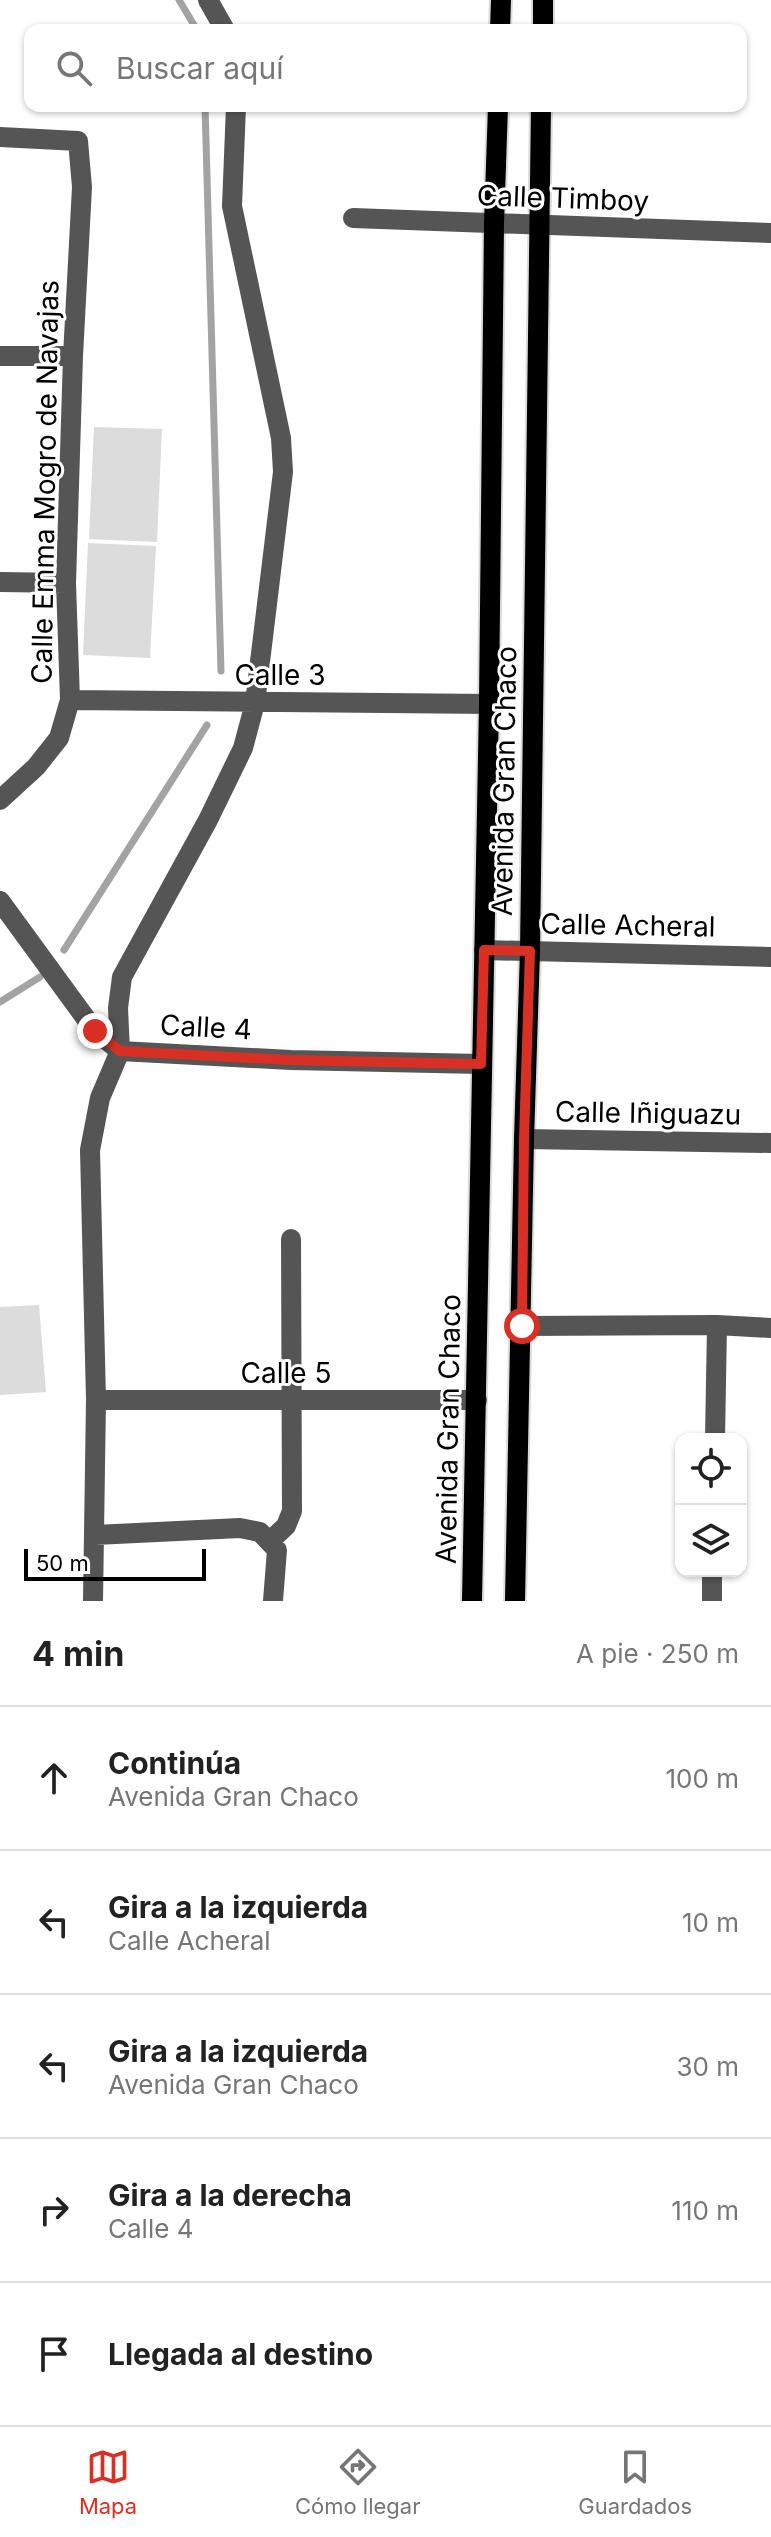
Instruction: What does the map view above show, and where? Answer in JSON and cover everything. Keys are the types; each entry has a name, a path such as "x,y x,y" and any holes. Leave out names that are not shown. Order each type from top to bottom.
{"main road":[{"path":"500,24 501,0"},
{"path":"543,0 543,24"},
{"name":"Avenida Gran Chaco","path":"472,1601 498,112"},
{"name":"Avenida Gran Chaco","path":"515,1601 530,951 541,112"}],"street":[{"path":"208,0 222,24"},
{"path":"93,1601 96,1400 90,1150 100,1098 120,1051 118,1008 122,977 208,820 243,748 255,703 283,472 281,438 232,206 236,112"},
{"name":"Calle Emma Mogro de Navajas","path":"0,137 78,141 82,187 66,583 70,700 59,738 36,767 0,800"},
{"name":"Calle Timboy","path":"353,218 771,233"},
{"path":"0,356 73,356"},
{"path":"0,582 66,583"},
{"name":"Calle 3","path":"70,700 489,704"},
{"name":"Calle 4","path":"0,901 95,1031 120,1051 291,1060 481,1064"},
{"name":"Calle Acheral","path":"484,950 771,957"},
{"name":"Calle Iñiguazu","path":"524,1139 771,1143"},
{"path":"270,1541 286,1526 292,1511 291,1239"},
{"path":"522,1326 717,1325 771,1328"},
{"path":"715,1433 717,1325"},
{"name":"Calle 5","path":"96,1400 477,1400"},
{"path":"95,1535 240,1528 260,1532 277,1550 273,1601"},
{"path":"712,1577 712,1601"}],"shaded area":[{"path":"94,427 162,429 157,542 89,539"},
{"path":"88,543 156,546 150,658 83,655"},
{"path":"39,1305 46,1392 0,1395 0,1307"}],"waterway":[{"path":"179,0 193,24"},
{"path":"205,112 221,671"},
{"path":"64,950 207,725"},
{"path":"0,1002 40,977"}],"route":[{"path":"95,1031 120,1051 291,1060 481,1064 484,950 530,951 522,1326"}]}
